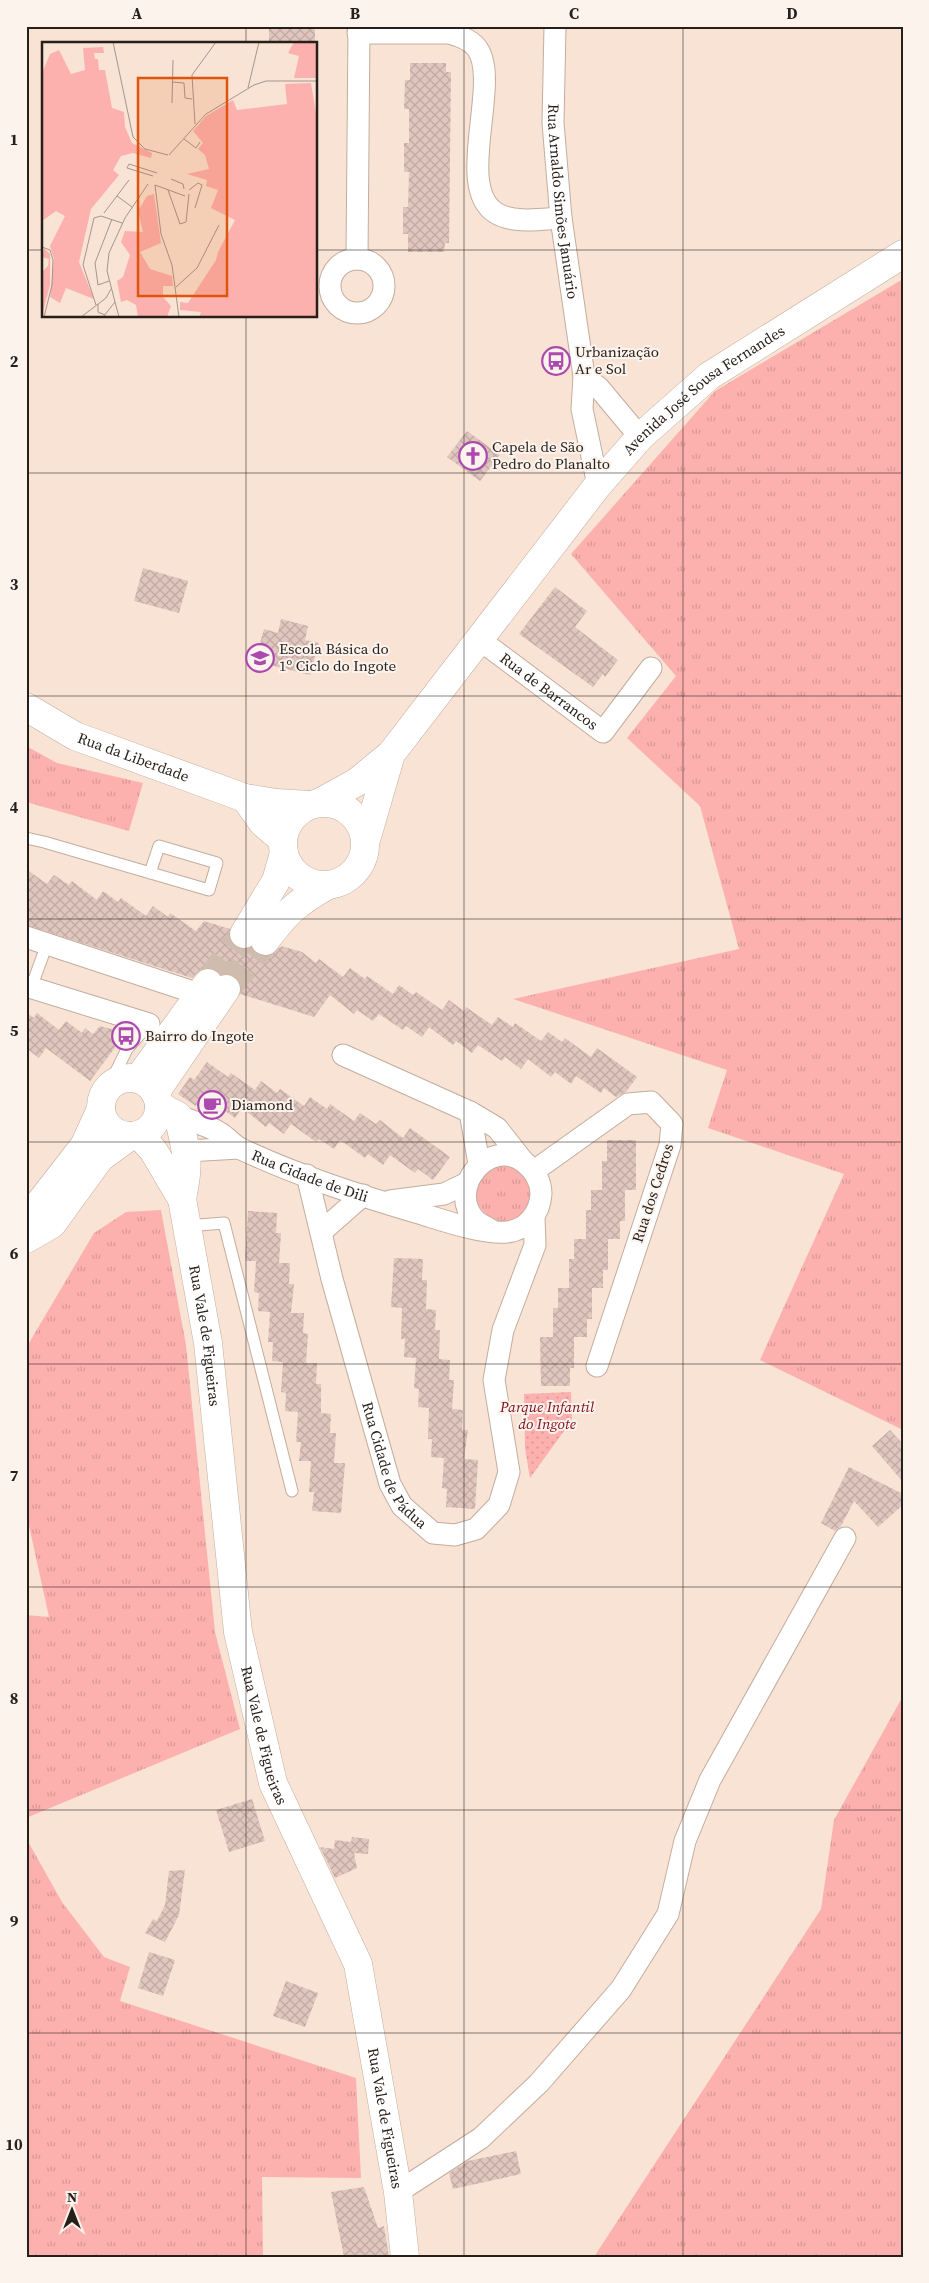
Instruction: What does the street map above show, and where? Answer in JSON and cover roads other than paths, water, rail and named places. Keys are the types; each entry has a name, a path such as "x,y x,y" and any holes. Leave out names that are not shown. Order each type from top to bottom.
{"street":[{"name":"Rua Arnaldo Simões Januário","path":"555,26 553,122 561,218 584,376 582,409 598,485"},
{"path":"357,259 358,30 449,33 463,37 477,48 482,62 484,78 478,171 479,186 486,203 497,213 511,218 527,220 561,218"},
{"name":"Avenida José Sousa Fernandes","path":"314,804 357,782 391,754 598,485 640,437 709,376 903,254"},
{"path":"584,376 599,388 640,437"},
{"name":"Rua de Barrancos","path":"480,640 603,732 651,668"},
{"name":"Rua da Liberdade","path":"26,707 75,736 246,798 276,803 314,804"},
{"name":"Avenida José Sousa Fernandes","path":"366,840 391,754"},
{"path":"246,798 263,823 283,846 290,866 300,877 308,882 328,885"},
{"path":"332,803 345,808 355,816 362,827 366,840 365,853 360,865 352,875 341,882 328,885 301,900 255,937 276,881 291,819 314,804 332,803"},
{"path":"26,937 211,989"},
{"path":"28,987 161,1027"},
{"path":"161,1027 211,989"},
{"path":"158,1098 211,989"},
{"path":"26,1239 52,1224 100,1158 141,1140 154,1124 158,1098 161,1027"},
{"path":"343,1055 470,1112 497,1128 528,1166 541,1186 541,1203 534,1217 522,1227 507,1232 491,1230 475,1219 470,1211 466,1202 467,1183 479,1164 493,1157 508,1156 528,1166"},
{"path":"26,1228 31,1214 84,1146 104,1100 121,1080 158,1098"},
{"name":"Rua Cidade de Dili","path":"158,1098 219,1132 239,1148 307,1175 454,1224 491,1230"},
{"name":"Rua Vale de Figueiras","path":"158,1098 187,1151 188,1171 182,1199 208,1343 238,1632 273,1783 358,1964 398,2192 405,2257"},
{"path":"104,1100 107,1125 121,1135 141,1140"},
{"name":"Rua dos Cedros","path":"528,1166 628,1104 651,1102 672,1124 670,1145 597,1366"},
{"path":"470,1112 479,1164"},
{"name":"Rua Vale de Figueiras","path":"141,1140 182,1199"},
{"name":"Rua Cidade de Dili","path":"187,1151 239,1148"},
{"name":"Rua Cidade de Pádua","path":"307,1175 320,1232 390,1484 402,1506 433,1533 455,1536 476,1529 499,1505 509,1472 494,1380 503,1330 535,1245 534,1217"},
{"name":"Rua Cidade de Dili","path":"372,1198 444,1194 467,1183"},
{"path":"320,1232 372,1198"},
{"path":"398,2192 481,2138 539,2083 621,1989 668,1914 685,1841 710,1780 845,1538"}],"lane":[{"path":"26,838 209,890 217,863 159,846 150,873"},
{"path":"28,987 47,944"},
{"path":"104,1100 127,1049 161,1027"},
{"path":"141,1140 187,1151"},
{"path":"187,1226 224,1223 292,1491"}],"tunnel":[{"path":"208,983 244,934"},
{"path":"226,989 265,941"}],"place":[{"name":"Urbanização Ar e Sol","path":"556,361"},
{"name":"Capela de São Pedro do Planalto","path":"473,456"},
{"name":"Escola Básica do 1º Ciclo do Ingote","path":"260,658"},
{"name":"Bairro do Ingote","path":"126,1036"},
{"name":"Diamond","path":"212,1105"}],"park label":[{"name":"Parque Infantil do Ingote","path":"547,1416"}]}
